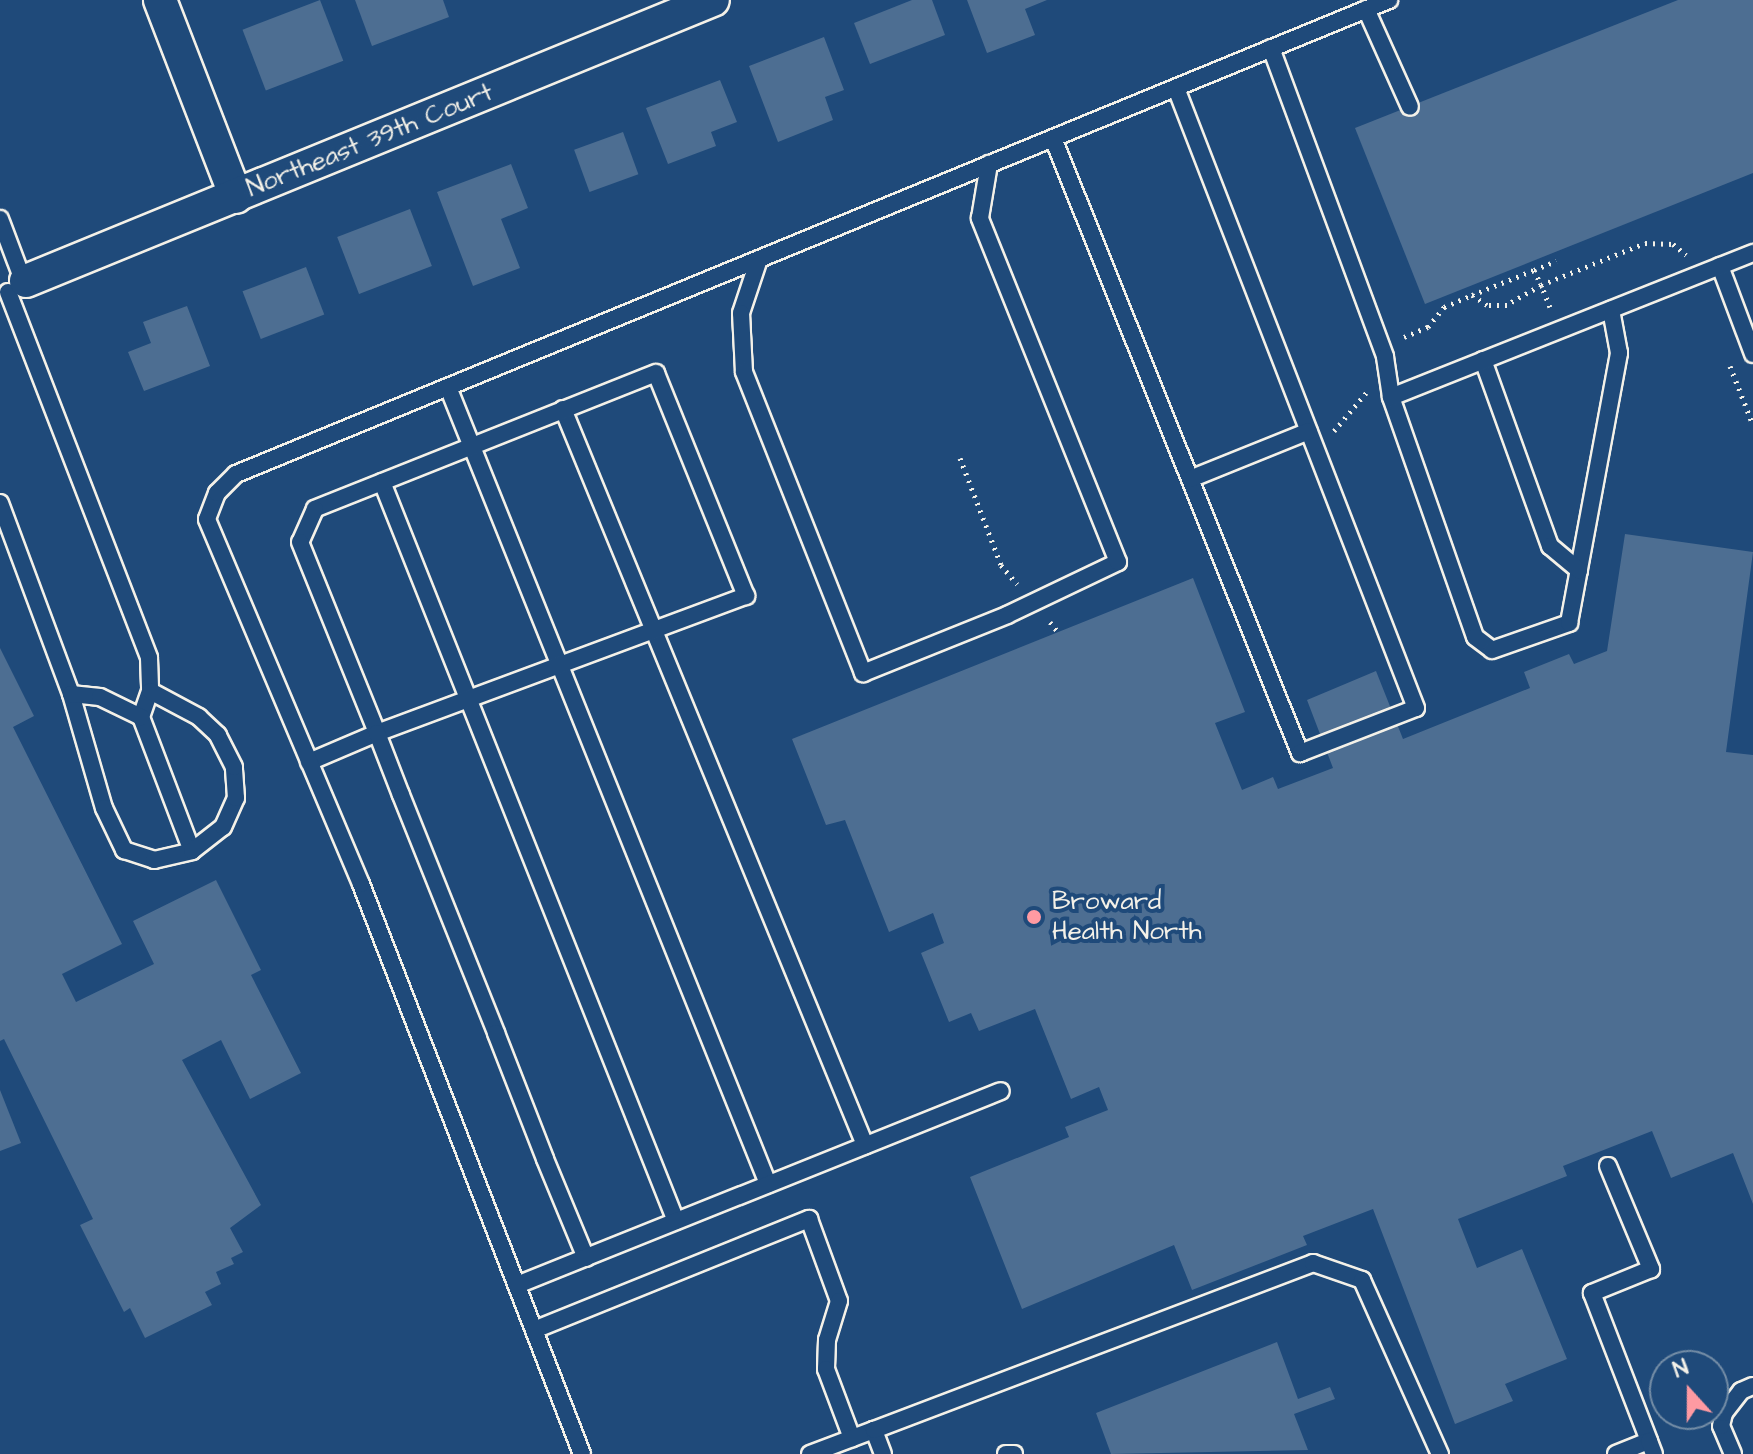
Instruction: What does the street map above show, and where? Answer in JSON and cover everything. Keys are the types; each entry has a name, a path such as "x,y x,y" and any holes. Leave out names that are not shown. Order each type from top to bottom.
{"street":[{"path":"160,0 236,197"},
{"name":"Northeast 39th Court","path":"11,290 713,0"}],"lane":[{"path":"582,1454 309,762 207,519 217,493 236,474 1389,0"},
{"path":"1366,9 1410,107"},
{"path":"1271,48 1385,357 1391,397 1475,637 1492,650 1569,623 1619,353 1611,310"},
{"path":"1053,138 1300,753 1416,708 1176,88"},
{"path":"759,259 741,313 744,372 863,673 1033,603 1118,562 980,218 989,164"},
{"path":"0,219 11,290 149,658 150,691 141,717 192,851"},
{"path":"1391,397 1753,253"},
{"path":"1720,266 1753,354"},
{"path":"1483,360 1550,546 1579,570"},
{"path":"309,762 377,733 746,596 656,373 315,509 300,542 377,733 586,1258"},
{"path":"448,387 768,1184"},
{"path":"563,409 865,1145"},
{"path":"1190,479 1309,431"},
{"path":"382,482 676,1221"},
{"path":"0,503 71,694 83,749 124,850 154,860 192,851 223,827 236,798 234,767 218,735 199,717 150,691"},
{"path":"71,694 100,697 141,717"},
{"path":"517,1285 1001,1091"},
{"path":"1608,1166 1651,1269 1592,1293 1651,1448 1616,1454"},
{"path":"534,1330 809,1219 839,1301 827,1340 826,1369 852,1438"},
{"path":"810,1454 1313,1263 1362,1280 1440,1454"},
{"path":"1733,1454 1721,1426 1724,1413 1741,1391 1753,1386"},
{"path":"874,1430 883,1454"},
{"path":"1006,1454 1014,1454"}],"path":[{"path":"1556,261 1472,295 1487,305 1507,305 1541,285 1645,243 1673,244 1687,256"},
{"path":"1534,270 1559,330"},
{"path":"960,458 1001,565 1058,632"}],"building":[{"path":"320,0 343,61 266,90 243,30"},
{"path":"355,0 443,0 449,17 372,46"},
{"path":"912,0 932,0 945,35 870,64 854,23"},
{"path":"967,0 1047,0 1025,9 1035,35 987,53"},
{"path":"1678,0 1753,0 1753,173 1425,304 1355,128"},
{"path":"824,37 844,90 825,97 833,120 778,142 749,66"},
{"path":"720,80 737,122 711,132 716,146 668,164 646,108"},
{"path":"623,132 638,174 590,192 574,150"},
{"path":"511,164 528,208 501,219 520,268 473,286 437,192"},
{"path":"410,209 432,266 359,294 337,237"},
{"path":"306,267 324,315 261,339 243,291"},
{"path":"187,306 210,366 144,391 128,352 151,343 143,322"},
{"path":"1625,534 1753,552 1726,752 1753,755 1753,1204 1733,1153 1671,1178 1652,1131 1563,1166 1567,1176 1458,1219 1477,1268 1522,1249 1567,1359 1505,1384 1513,1401 1455,1424 1373,1209 1303,1236 1307,1245 1192,1290 1174,1245 1022,1309 970,1177 1069,1137 1065,1127 1108,1110 1099,1087 1071,1099 1035,1009 979,1031 971,1013 949,1022 921,953 944,943 933,913 889,932 845,820 826,825 792,739 1193,578 1245,712 1215,723 1242,790 1273,777 1278,789 1333,768 1307,700 1376,671 1403,739 1530,688 1524,672 1569,654 1574,664 1607,651"},
{"path":"0,648 34,716 13,727 122,944 62,974 76,1002 154,964 133,921 216,880 261,970 251,975 301,1073 250,1099 221,1040 182,1060 261,1205 230,1228 243,1252 231,1258 234,1264 216,1272 221,1284 205,1292 212,1305 145,1338 130,1308 124,1312 80,1225 93,1219 4,1039 0,1041"},
{"path":"0,1090 21,1143 0,1151"},
{"path":"1277,1342 1298,1399 1330,1387 1335,1399 1294,1414 1308,1450 1111,1454 1096,1413"}],"place":[{"name":"Broward Health North","path":"1034,917"}]}
